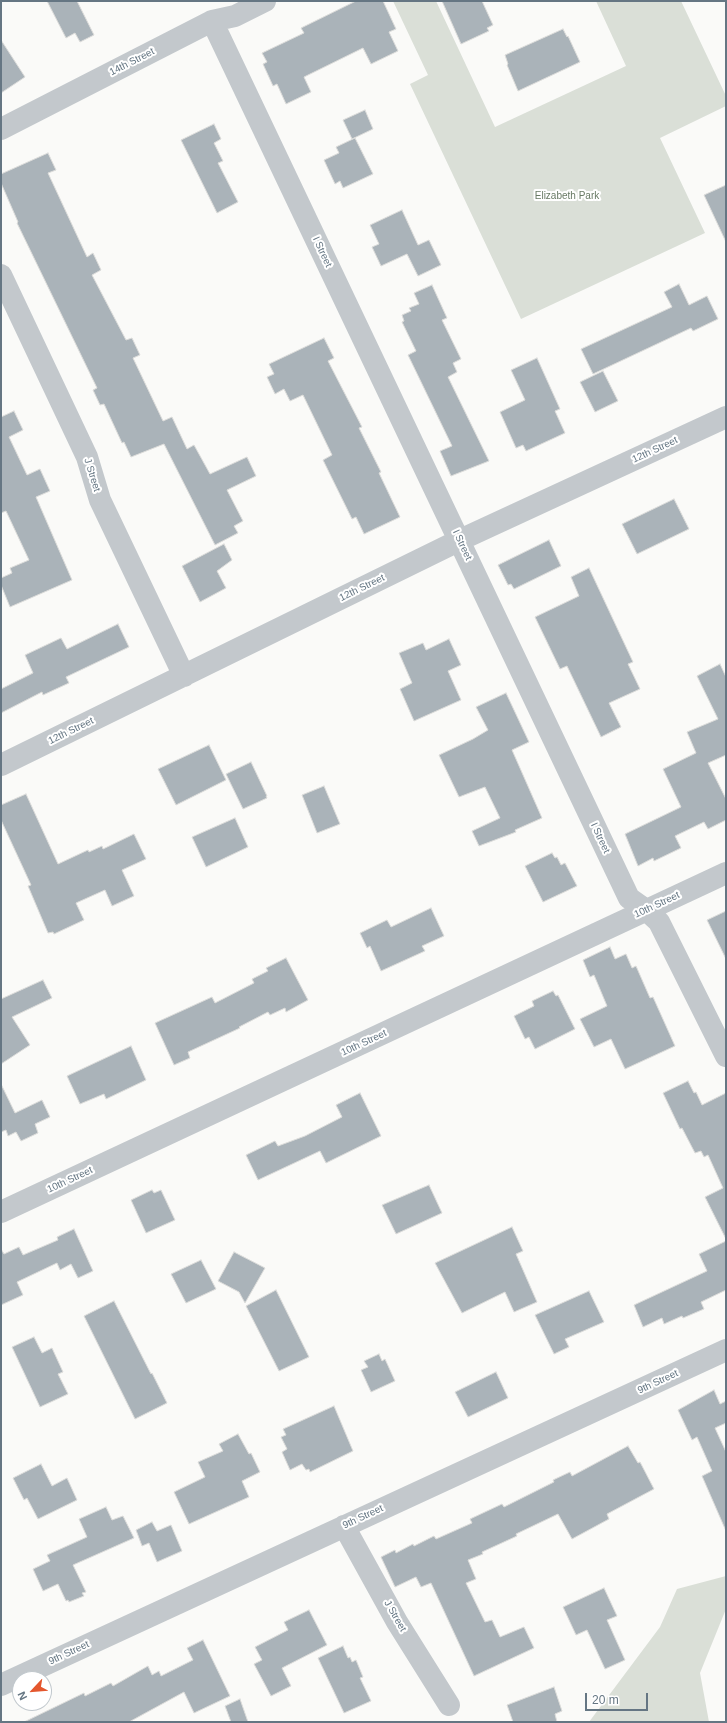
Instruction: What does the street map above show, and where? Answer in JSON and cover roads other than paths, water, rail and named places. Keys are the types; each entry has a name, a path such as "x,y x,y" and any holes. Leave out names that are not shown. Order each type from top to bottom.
{"street":[{"name":"14th Street","path":"1,130 212,21 235,16 265,1"},
{"name":"I Street","path":"212,21 629,898 646,910 659,922 726,1056"},
{"name":"J Street","path":"1,275 87,457 100,500 184,676"},
{"name":"12th Street","path":"1,765 460,540 726,417"},
{"name":"10th Street","path":"1,1212 726,873"},
{"name":"9th Street","path":"1,1685 726,1350"},
{"name":"J Street","path":"344,1526 397,1622 449,1705"}],"park label":[{"name":"Elizabeth Park","path":"567,196"}]}
